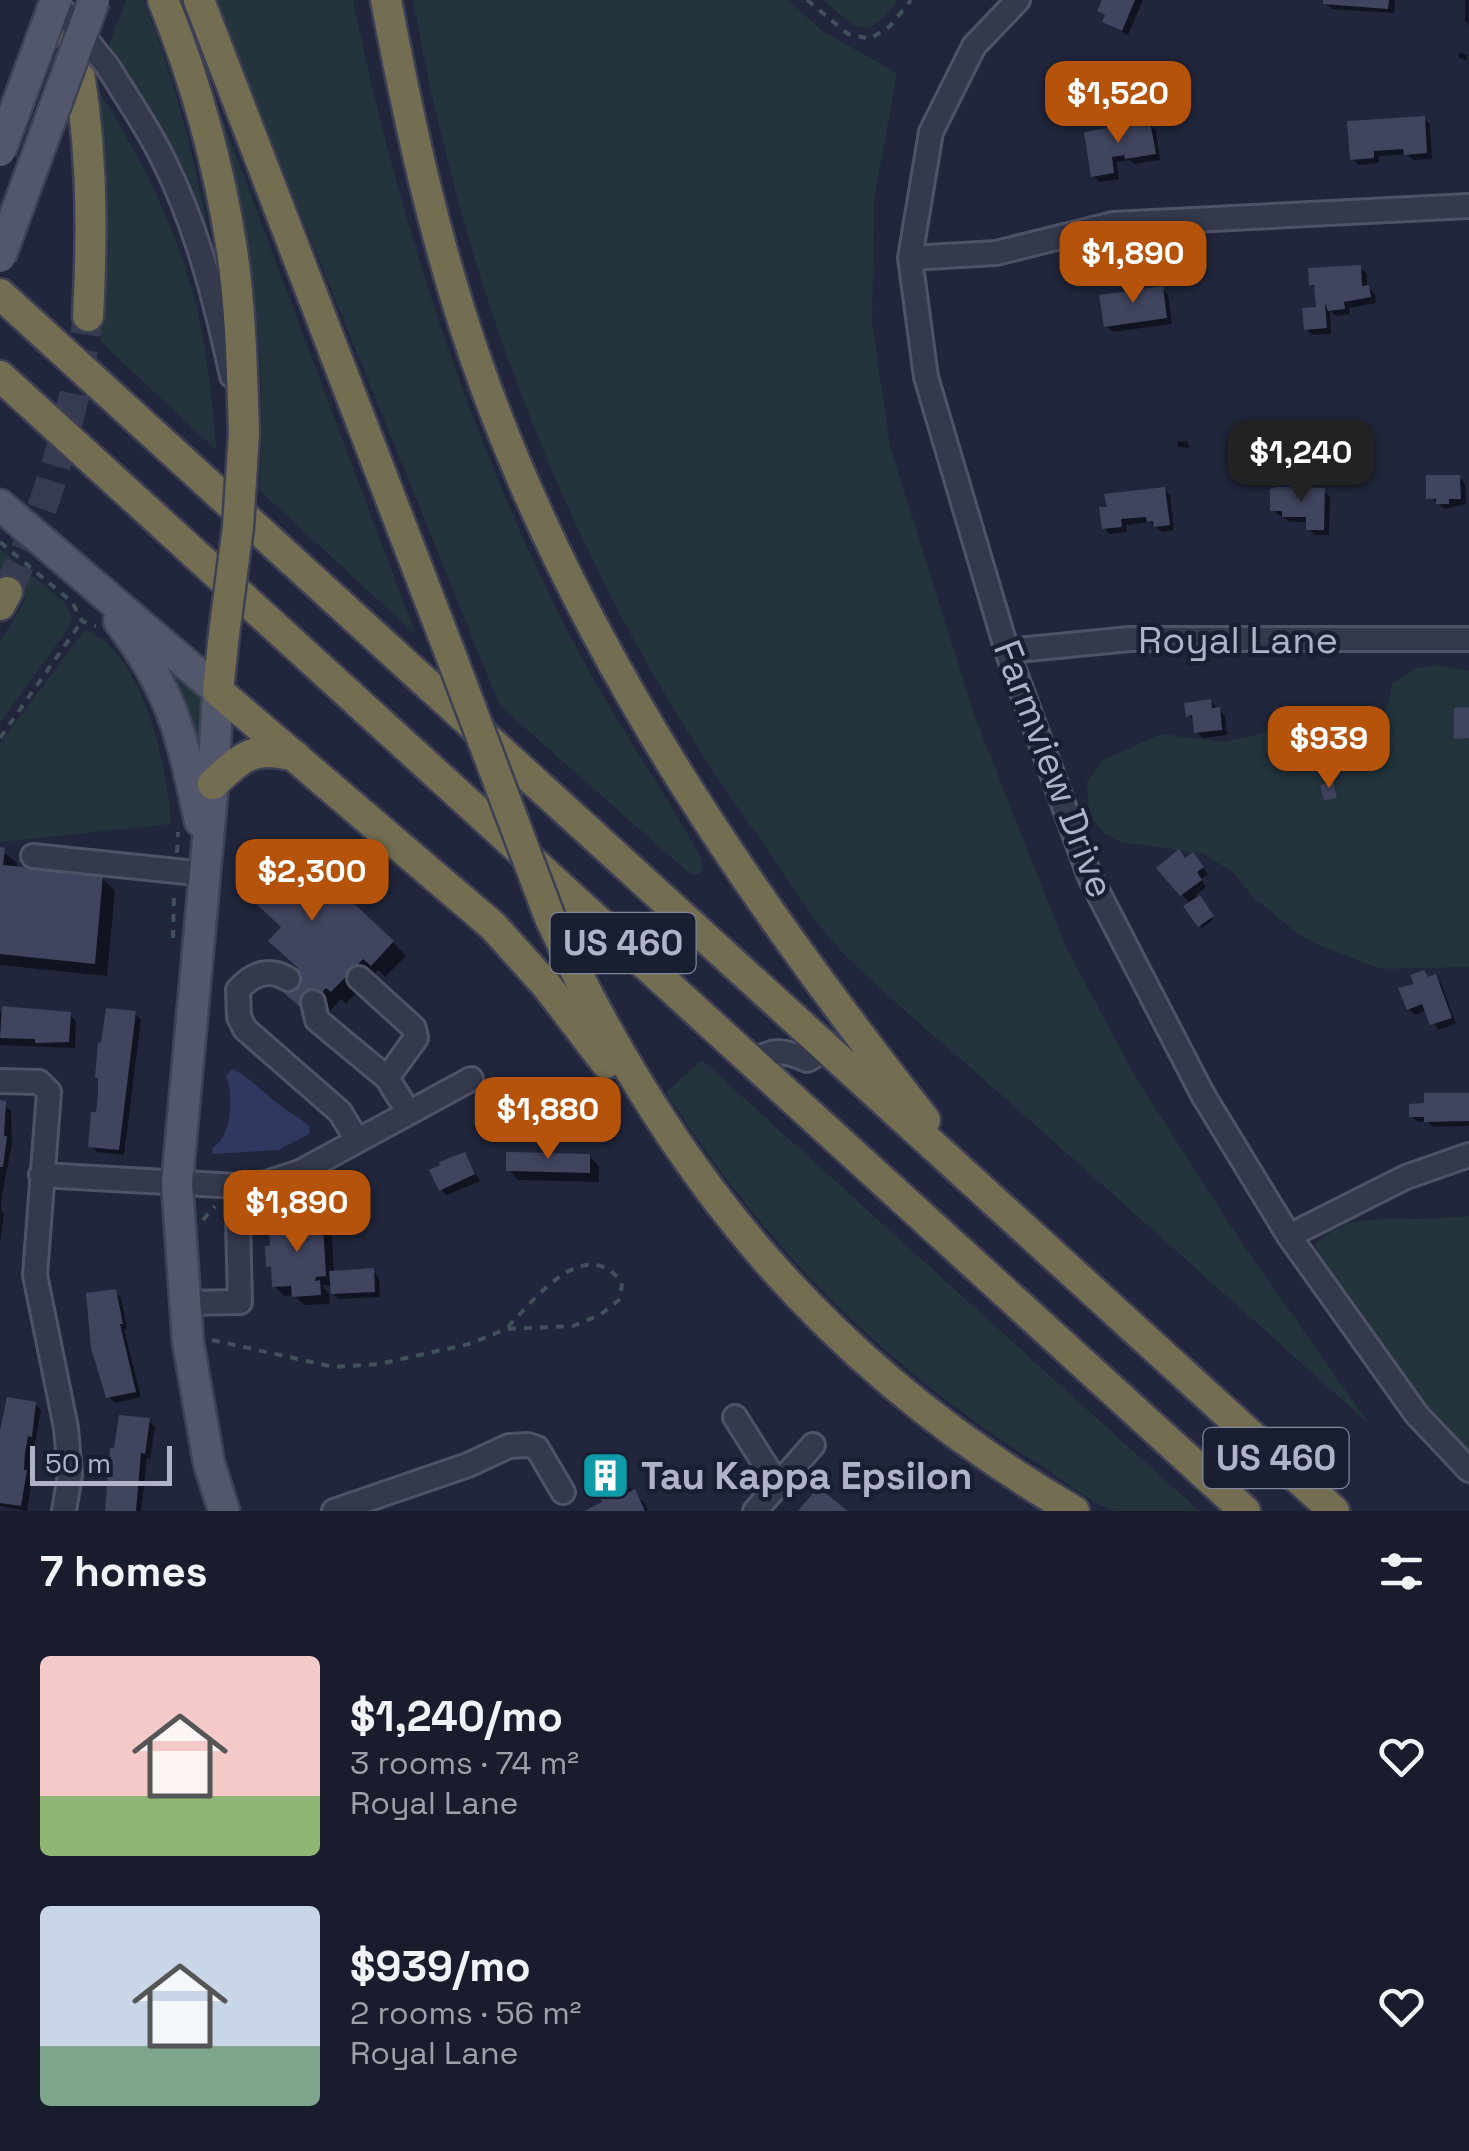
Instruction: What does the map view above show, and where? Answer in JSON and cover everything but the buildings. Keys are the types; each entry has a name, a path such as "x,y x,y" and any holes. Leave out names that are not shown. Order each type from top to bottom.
{"highway":[{"path":"64,0 80,76 89,171 92,254 88,316"},
{"path":"163,0 180,42 200,113 232,251 244,434 238,527 218,691 512,946 761,1256 846,1344 918,1406 989,1459 1074,1511"},
{"path":"199,0 550,918 619,1056 676,1146"},
{"path":"370,0 381,48 400,79"},
{"path":"386,0 429,206 477,363 524,486 582,610 667,762 711,829 934,1132 949,1161"},
{"name":"US 460","path":"0,294 1334,1511"},
{"name":"US 460","path":"0,376 1244,1511"},
{"path":"213,784 244,756 259,751 298,757"}],"main road":[{"path":"0,150 55,0"},
{"path":"0,257 94,0"},
{"path":"0,506 218,691 177,1183 188,1342 209,1463 224,1511"},
{"path":"87,578 145,656 168,697 183,740 206,863"}],"street":[{"path":"55,0 108,67 164,160 209,279 244,434"},
{"name":"Farmview Drive","path":"1018,0 974,46 931,132 910,258 926,378 1007,651 1090,877 1204,1095 1289,1236 1416,1415 1469,1470"},
{"path":"910,258 980,255 1113,224 1469,206"},
{"name":"Royal Lane","path":"1007,651 1130,638 1469,639"},
{"path":"34,856 206,863"},
{"path":"288,979 276,972 264,972 247,980 238,990 239,1017 245,1029 340,1112 357,1140"},
{"path":"359,978 414,1028 416,1038 387,1078"},
{"path":"313,1002 317,1020 387,1078 409,1113"},
{"path":"754,1063 769,1052 789,1053 807,1060 827,1049"},
{"path":"41,1176 236,1186 284,1178 471,1079"},
{"path":"0,1081 39,1082 49,1092 35,1275 66,1428 70,1475 64,1511"},
{"path":"1289,1236 1406,1177 1469,1155"},
{"path":"183,1303 240,1302 238,1221"},
{"path":"735,1416 778,1485"},
{"path":"755,1511 814,1445"},
{"path":"334,1511 468,1465 509,1446 538,1448 563,1492"}],"path":[{"path":"808,0 848,34 870,38 890,26 911,0"},
{"path":"0,542 72,602 82,621 0,738"},
{"path":"188,1342 224,1342 334,1368 408,1359 506,1330 573,1326 600,1315 620,1299 622,1284 611,1269 593,1263 569,1270 506,1330"}],"shaded area":[{"path":"126,0 143,0 166,63 193,160 214,258 177,155 109,45"},
{"path":"214,0 353,0 414,242 497,477 581,657 700,856 703,870 697,875 689,873 500,706"},
{"path":"413,0 788,0 822,31 897,73 874,200 872,322 890,446 973,712 1065,945 1137,1080 1240,1240 1369,1424 841,951 808,910 694,741 636,643 584,542 538,438 464,223"},
{"path":"823,0 898,0 869,28 853,25"},
{"path":"100,92 150,182 188,276 204,343 217,451 100,341 109,255"},
{"path":"218,108 416,635 259,490 261,392 255,297 240,203"},
{"path":"0,549 64,602 72,617 69,627 0,723 0,642 26,597 0,582"},
{"path":"85,630 106,642 137,686 158,744 171,824 0,842 0,743"},
{"path":"151,653 199,694 206,709 200,787"},
{"path":"1438,665 1469,671 1469,967 1381,969 1321,946 1300,935 1254,898 1234,873 1204,854 1121,842 1104,833 1089,816 1087,781 1103,760 1161,734 1224,742 1260,734 1296,710 1376,723 1388,706 1392,684 1415,668"},
{"path":"702,1060 1199,1511 1116,1511 1099,1505 988,1431 883,1348 788,1254 744,1202 666,1092"},
{"path":"1469,1216 1469,1454 1398,1371 1317,1260 1316,1244 1338,1228 1361,1221"}],"water":[{"path":"232,1069 306,1123 309,1134 278,1150 212,1154 228,1125 226,1076"}],"tunnel":[{"path":"7,592 36,525 58,457 76,388 88,316"}],"place":[{"name":"Tau Kappa Epsilon","path":"606,1476"}]}
